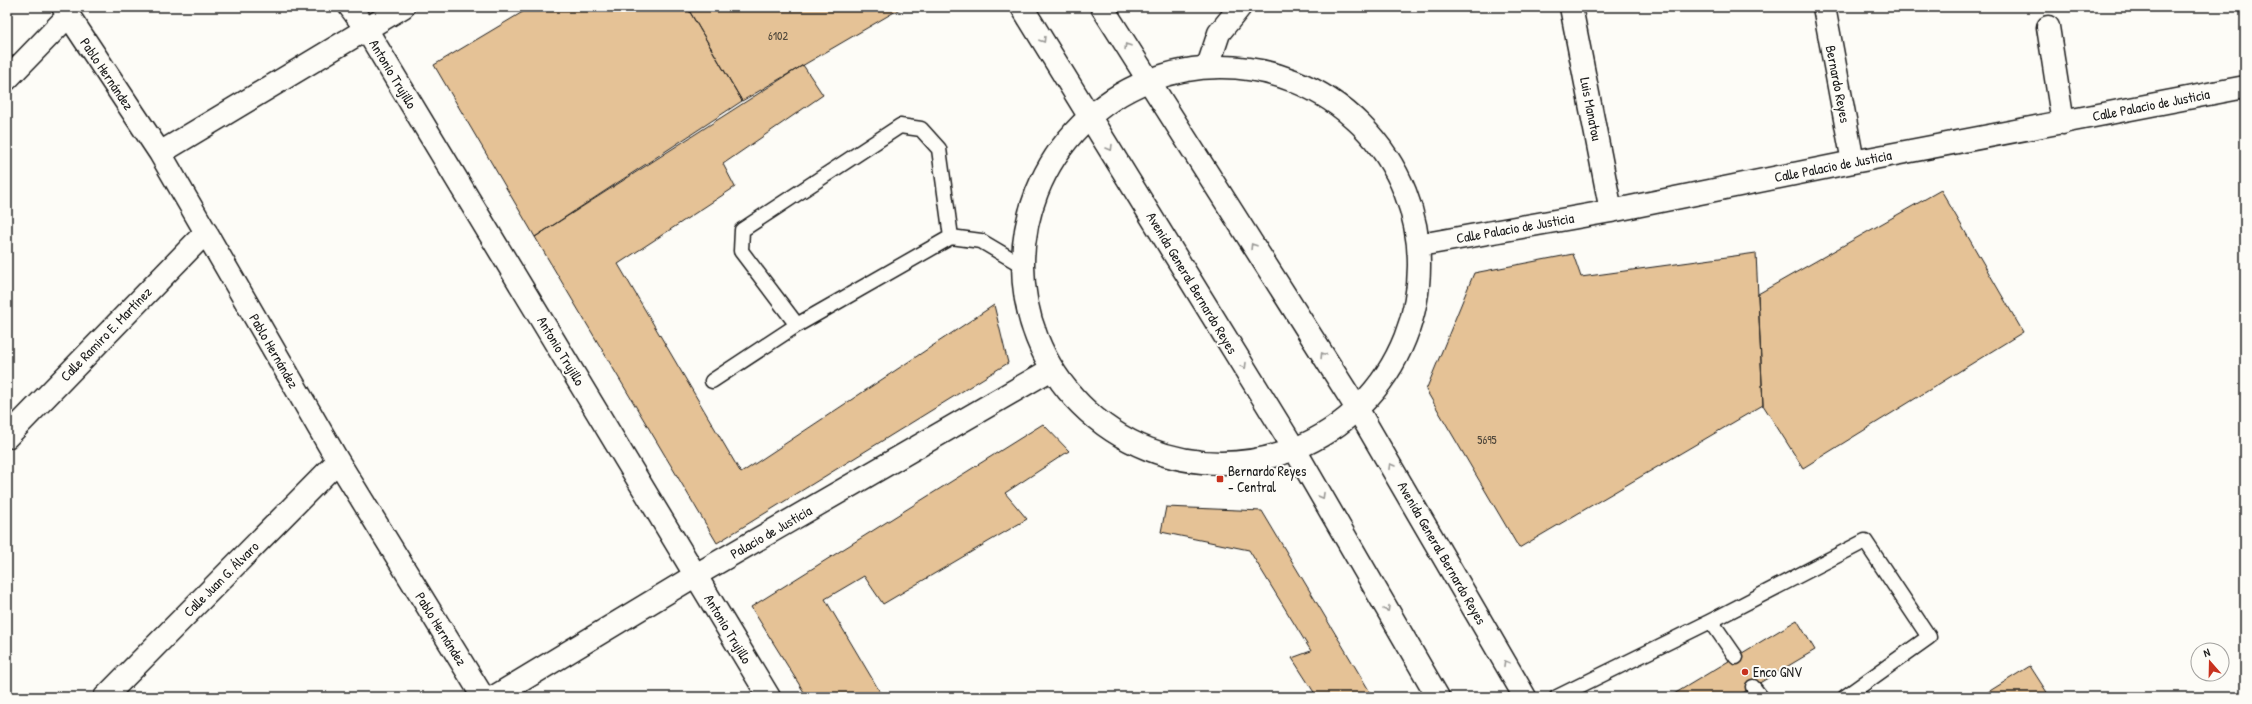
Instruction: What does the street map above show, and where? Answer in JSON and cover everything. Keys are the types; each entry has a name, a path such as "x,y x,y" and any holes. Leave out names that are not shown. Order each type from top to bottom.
{"street":[{"name":"Antonio Trujillo","path":"350,7 366,29 769,697"},
{"path":"160,153 403,7"},
{"name":"Avenida General Bernardo Reyes","path":"1022,7 1090,115 1295,450 1438,697"},
{"name":"Avenida General Bernardo Reyes","path":"1102,7 1358,410 1525,697"},
{"path":"1208,66 1219,33 1240,7"},
{"name":"Luis Manatou","path":"1571,7 1611,211"},
{"name":"Bernardo Reyes","path":"1824,7 1853,162"},
{"path":"7,79 65,11"},
{"name":"Pablo Hernández","path":"65,11 160,153 338,460 483,697"},
{"path":"2048,27 2063,123"},
{"path":"1208,66 1269,72 1326,95 1373,134 1405,186 1420,245 1417,306 1396,362 1358,410 1295,450 1241,463 1185,462 1132,444 1086,413 1050,370 1028,319 1020,264 1029,208 1053,157 1090,115 1148,79 1208,66"},
{"name":"Calle Palacio de Justicia","path":"1420,245 1611,211 1853,162 2063,123 2245,86"},
{"name":"Calle Ramiro E. Martínez","path":"7,436 206,232"},
{"name":"Palacio de Justicia","path":"494,697 696,575 1050,370"},
{"name":"Calle Juan G. Álvaro","path":"105,697 338,460"}],"lane":[{"path":"797,325 741,251 742,230 900,126 921,129 939,149 951,237"},
{"path":"712,381 797,325 951,237 981,241 1020,264"},
{"path":"1557,697 1710,621 1865,541 1929,637 1845,697"},
{"path":"1710,621 1736,657"}],"building":[{"path":"531,7 687,7 742,101 535,237 434,65"},
{"path":"687,7 903,7 742,101"},
{"path":"803,65 823,95 723,164 735,187 618,264 741,473 994,305 1008,363 717,543 535,237"},
{"path":"1941,190 2023,332 1803,468 1763,405 1758,294"},
{"path":"1756,253 1763,405 1519,548 1426,390 1474,273 1573,254 1581,277"},
{"path":"1043,424 1069,451 1005,493 1027,519 883,604 864,576 825,599 883,697 807,697 751,607"},
{"path":"1166,507 1262,511 1373,697 1317,697 1292,658 1311,651 1249,550 1161,532"},
{"name":"Enco GNV","path":"1797,620 1815,650 1736,697 1669,697"},
{"path":"2030,666 2050,697 1980,697"}],"place":[{"name":"Bernardo Reyes - Central","path":"1220,479"},
{"name":"Enco GNV","path":"1745,672"}]}
